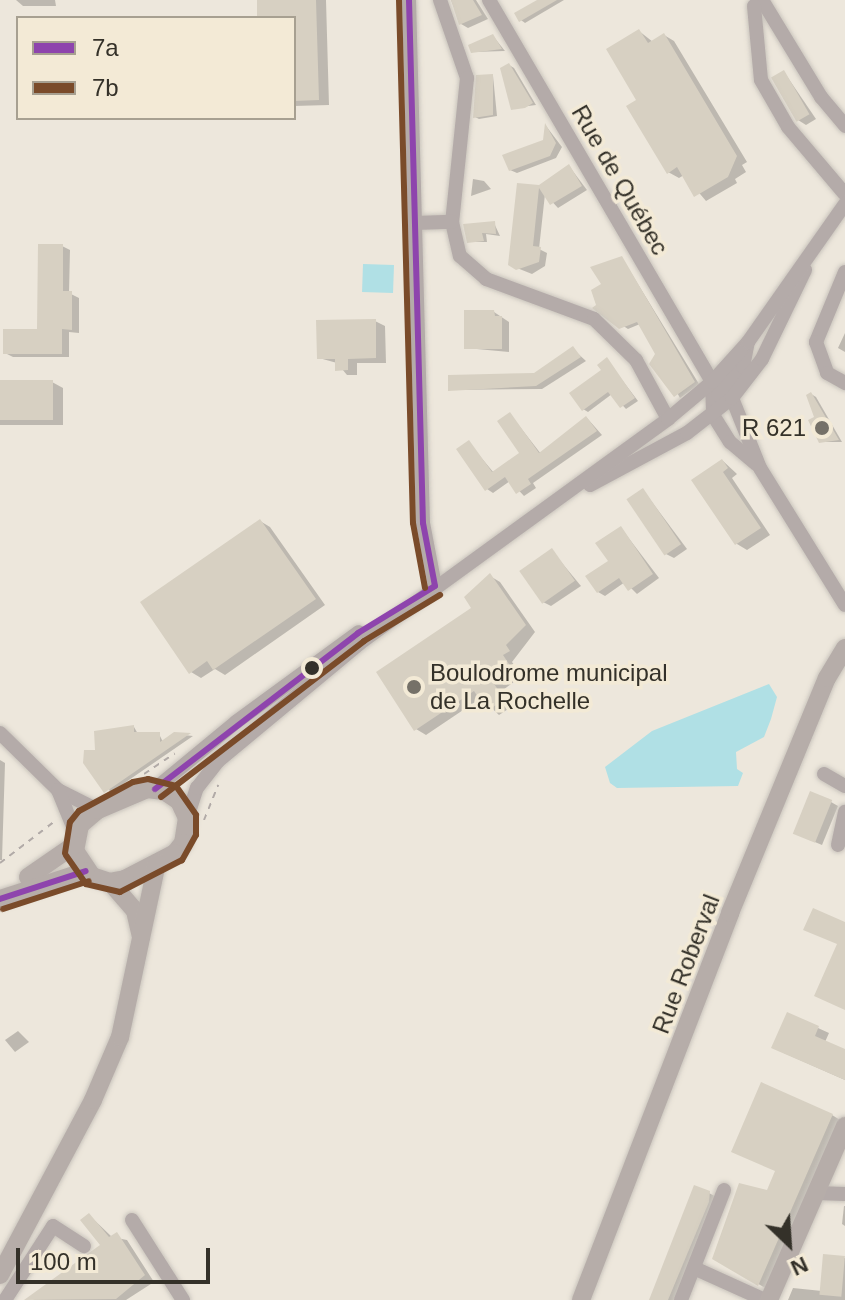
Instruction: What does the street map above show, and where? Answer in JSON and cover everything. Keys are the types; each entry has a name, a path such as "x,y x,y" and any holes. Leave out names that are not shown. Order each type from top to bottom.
{"main road":[{"name":"Rue Roberval","path":"581,1300 730,913 827,678 845,648"},
{"path":"0,897 59,860 98,810 135,792 155,789 172,795 187,818 183,843 157,863 110,882"},
{"path":"75,840 86,871"},
{"path":"0,1275 108,1068 138,963 157,863"},
{"path":"0,897 86,871 110,882 135,911 142,943"},
{"path":"767,1300 845,1126"}],"street":[{"path":"409,0 423,523 435,586"},
{"path":"440,0 467,78 452,222 460,256 486,279 569,305 619,340 636,360 668,419"},
{"name":"Rue de Québec","path":"489,0 718,397 845,605"},
{"path":"753,2 770,14 821,97 845,126"},
{"path":"753,2 761,80 788,127 845,192 830,224"},
{"path":"155,789 668,419 718,397 748,342 845,204"},
{"path":"415,223 452,222"},
{"path":"543,510 718,397 762,359 815,248"},
{"path":"845,272 816,342 827,373 845,383"},
{"name":"Rue de Québec","path":"718,397 730,442 760,468"},
{"path":"187,818 206,773 291,691"},
{"path":"0,733 58,790 98,810"},
{"path":"824,774 845,786"},
{"path":"58,790 75,840"},
{"path":"838,845 845,812"},
{"path":"681,1300 724,1190"},
{"path":"816,1193 845,1194"},
{"path":"132,1220 183,1300"},
{"path":"5,1300 53,1226 84,1246"},
{"path":"694,1268 767,1300"}],"water":[{"path":"363,264 394,265 393,293 362,292"},
{"path":"769,684 777,697 771,719 764,737 736,752 737,769 743,773 738,786 617,788 610,783 605,767 652,731"}],"building":[{"path":"257,0 316,0 319,100 296,101 296,16 257,16"},
{"path":"451,0 473,0 482,15 459,25"},
{"path":"537,0 557,0 519,22 514,13"},
{"path":"639,29 648,43 664,33 737,156 728,177 694,197 677,167 667,174 626,106 636,100 606,49"},
{"path":"493,34 502,49 471,53 468,45"},
{"path":"509,63 533,103 525,108 511,110 500,68"},
{"path":"784,70 810,114 797,122 771,78"},
{"path":"493,74 493,115 473,118 476,75"},
{"path":"545,123 556,143 550,156 509,171 502,155 543,140"},
{"path":"569,164 582,186 550,205 539,188 533,246 541,247 539,262 516,270 508,265 517,183 539,185"},
{"path":"495,221 496,234 482,233 484,241 467,243 463,224"},
{"path":"38,244 63,244 63,291 72,291 72,330 62,329 62,354 3,354 3,329 37,329"},
{"path":"622,256 695,382 674,397 649,364 655,354 637,322 619,329 592,308 596,305 591,290 601,284 590,267"},
{"path":"464,310 494,310 495,316 502,316 502,349 464,349"},
{"path":"376,319 376,358 348,359 348,370 335,371 335,359 317,359 316,320"},
{"path":"573,346 581,357 536,386 448,391 448,375 534,373"},
{"path":"607,357 635,398 620,408 608,392 582,411 569,393 601,370 597,365"},
{"path":"0,380 53,380 53,420 0,420"},
{"name":"R 621","path":"811,392 839,440 819,443 808,420 814,417 806,395"},
{"path":"510,412 539,453 586,416 597,431 528,479 531,484 516,494 505,477 485,491 456,449 469,440 492,472 519,453 497,421"},
{"path":"722,459 728,468 723,472 761,528 735,545 691,480"},
{"path":"643,488 681,544 664,556 626,499"},
{"path":"260,519 316,599 213,670 207,661 189,674 140,602"},
{"path":"621,526 653,574 628,591 619,578 597,593 585,576 608,561 595,543"},
{"path":"552,548 575,581 542,604 519,571"},
{"path":"490,573 526,625 506,645 510,651 503,655 513,670 494,684 505,699 487,711 474,691 414,731 376,672 471,608 464,597"},
{"path":"134,725 134,732 160,732 160,742 174,732 191,733 104,793 83,763 84,750 95,750 94,731"},
{"path":"810,791 832,800 815,843 793,834"},
{"path":"813,908 845,922 845,1010 814,996 837,944 803,930"},
{"path":"787,1012 819,1026 815,1036 845,1049 845,1080 771,1048"},
{"path":"761,1082 833,1114 758,1286 712,1259 739,1183 767,1190 775,1171 731,1152"},
{"path":"694,1185 710,1191 709,1202 668,1300 649,1300"},
{"path":"89,1213 109,1237 117,1232 145,1275 116,1299 24,1300 100,1245 80,1220"},
{"path":"823,1254 845,1256 841,1297 819,1295"}],"transit line":[{"name":"7b","path":"399,0 413,523 425,588"},
{"name":"7a","path":"409,0 423,523 435,586"},
{"name":"7a","path":"155,789 358,633 435,586"},
{"name":"7b","path":"161,797 364,641 440,595"},
{"name":"7b","path":"65,853 70,822 79,811 133,782 148,779 176,786 196,815 196,835 182,860 120,892 86,884 66,855"},
{"name":"7a","path":"0,899 86,871"},
{"name":"7b","path":"3,909 89,881"}],"place":[{"name":"R 621","path":"822,428"},
{"name":"Boulodrome municipal de La Rochelle","path":"414,687"}]}
